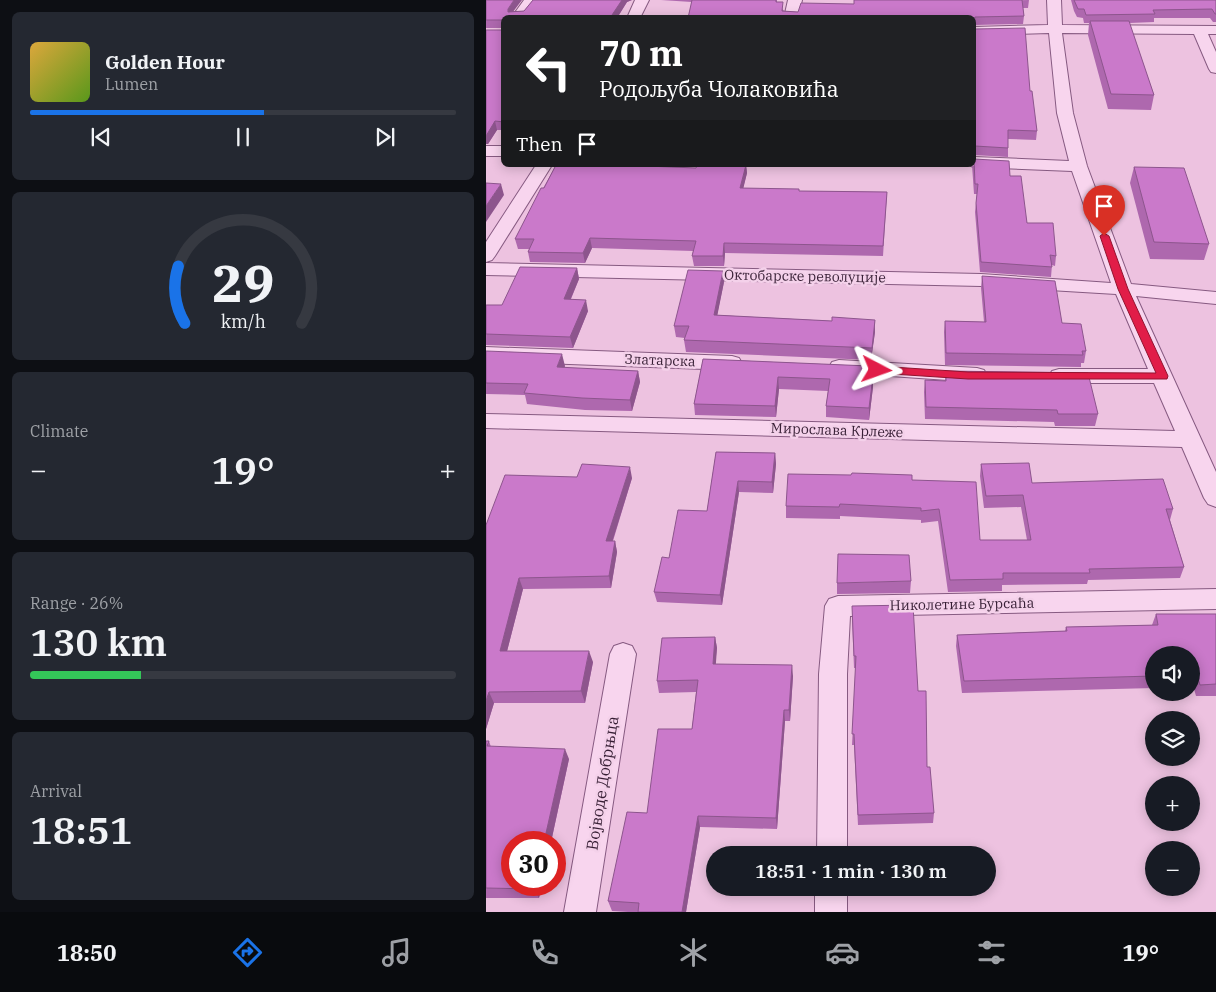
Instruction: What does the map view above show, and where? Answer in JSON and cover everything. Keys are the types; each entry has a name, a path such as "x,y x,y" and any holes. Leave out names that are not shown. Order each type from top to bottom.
{"street":[{"path":"519,15 531,0"},
{"path":"634,15 642,0"},
{"path":"793,15 796,0"},
{"path":"1054,0 1055,29 1065,112 1079,166 1123,289 1216,498"},
{"path":"976,31 1055,29 1216,30"},
{"path":"1199,30 1216,68"},
{"path":"486,151 501,151"},
{"path":"976,162 1079,166"},
{"path":"486,256 543,167"},
{"name":"Октобарске револуције","path":"486,269 981,280 1123,289 1216,298"},
{"name":"Златарска","path":"486,354 754,363"},
{"path":"823,366 997,376"},
{"path":"1036,376 1163,376"},
{"name":"Мирослава Крлеже","path":"486,421 1189,439"},
{"name":"Николетине Бурсаћа","path":"832,846 833,674 838,606 1216,599"},
{"name":"Војводе Добрњца","path":"580,912 623,654"},
{"path":"831,912 832,896"}],"building":[{"path":"486,0 514,0 508,12 524,11 533,0 622,0 612,15 501,15 501,20 486,20"},
{"path":"692,0 776,0 776,2 783,2 782,11 798,12 801,3 854,4 854,0 1022,0 1024,16 976,17 976,15 689,15"},
{"path":"1074,0 1216,0 1216,14 1212,9 1153,10 1155,14 1086,15 1084,9 1078,9"},
{"path":"1090,21 1129,21 1154,95 1111,94"},
{"path":"1025,28 1030,91 1032,91 1037,131 1008,130 1008,148 976,146 976,29"},
{"path":"486,30 501,30 501,122 495,121 486,136"},
{"path":"976,159 1009,161 1010,176 1021,176 1027,223 1053,223 1056,256 1050,255 1052,267 981,262 976,203 978,184 975,184"},
{"path":"555,167 745,167 740,188 887,192 883,246 724,243 723,256 692,256 696,241 590,238 583,253 528,252 534,239 515,239 541,188 544,188"},
{"path":"1134,167 1184,168 1209,244 1154,242"},
{"path":"486,183 501,184 486,206"},
{"path":"520,267 577,268 564,299 586,300 570,337 486,334 486,305 502,305"},
{"path":"688,270 723,271 714,315 832,321 832,317 875,320 872,348 684,340 689,326 674,326"},
{"path":"982,276 1055,281 1062,323 1081,324 1086,351 1082,351 1083,355 946,353 945,321 986,322"},
{"path":"486,351 562,354 557,367 638,371 630,400 524,393 528,384 486,383"},
{"path":"703,359 869,366 868,376 873,376 869,408 826,406 830,379 778,377 775,406 694,404"},
{"path":"946,371 1088,373 1098,414 1058,414 1057,410 926,407 925,380 946,381"},
{"path":"716,452 775,453 772,482 738,481 720,595 654,592 662,557 669,558 678,510 707,511"},
{"path":"1029,463 1032,483 1163,479 1173,509 1166,509 1184,567 1089,569 1090,573 1003,573 1003,579 950,580 939,509 921,511 921,508 840,504 839,507 786,506 788,474 851,475 852,473 912,475 912,480 976,482 980,540 1031,540 1023,495 986,496 981,464"},
{"path":"582,464 630,467 606,541 615,541 609,576 519,578 500,651 589,651 581,691 489,692 486,701 486,525 505,475 577,477"},
{"path":"838,554 909,555 911,581 837,583"},
{"path":"913,605 918,691 926,691 927,767 930,767 934,813 858,815 854,734 852,734 856,656 854,656 852,606"},
{"path":"1156,614 1216,614 1216,684 1200,685 1200,646 1145,646 1145,676 964,681 957,635 1067,631 1066,627 1158,625"},
{"path":"715,637 713,664 792,665 789,710 784,710 776,818 698,816 682,912 638,912 639,903 608,901 627,812 647,813 658,729 692,729 698,680 657,681 662,638"},
{"path":"486,741 489,741 487,746 565,749 546,831 501,831 501,888 486,888"}],"route":[{"path":"877,370 968,375 1163,376 1123,289 1104,236"}]}
